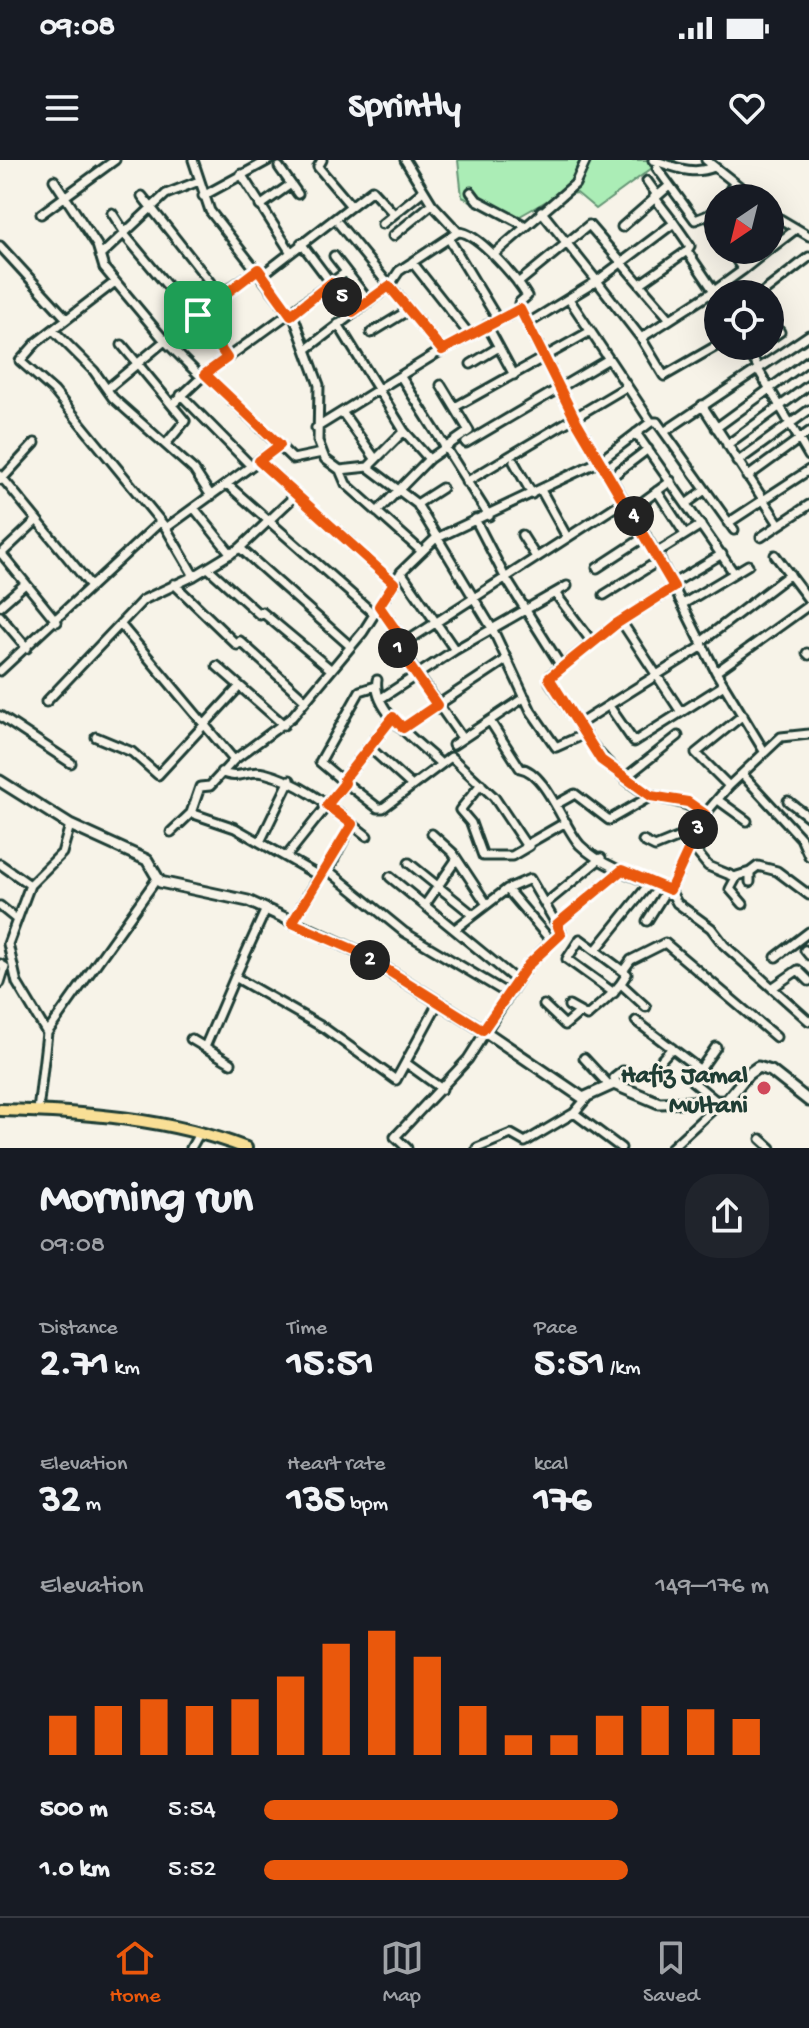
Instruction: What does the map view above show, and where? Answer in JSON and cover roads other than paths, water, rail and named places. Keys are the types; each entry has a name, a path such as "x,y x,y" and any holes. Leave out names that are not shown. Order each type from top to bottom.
{"main road":[{"path":"0,1110 38,1111 201,1130 246,1148"}],"street":[{"path":"41,214 115,160"},
{"path":"193,160 203,196 228,235 291,315 308,348 319,385 316,428 322,453 340,470 346,484 420,550"},
{"path":"203,196 269,160"},
{"path":"322,160 318,167 351,206"},
{"path":"405,160 432,204 458,232 467,233 493,255 527,296 519,303 520,309 575,419 658,556 716,672 764,751"},
{"path":"493,255 575,184 586,160"},
{"path":"706,160 734,183"},
{"path":"655,164 701,172 714,167"},
{"path":"655,164 696,221 704,217"},
{"path":"279,167 298,194"},
{"path":"241,174 290,251"},
{"path":"54,180 100,256 102,265 165,341 295,460 322,453"},
{"path":"100,256 167,192 199,181"},
{"path":"640,284 690,246 647,181"},
{"path":"260,206 291,184"},
{"path":"622,227 669,186"},
{"path":"107,389 220,295 260,272 373,190 394,214"},
{"path":"382,224 423,191"},
{"path":"471,192 477,200 526,226"},
{"path":"142,196 220,295"},
{"path":"393,236 432,204"},
{"path":"541,211 641,338 666,376 704,353"},
{"path":"112,213 124,234 196,316 227,358"},
{"path":"784,222 809,236"},
{"path":"527,324 597,281 674,223"},
{"path":"339,224 442,350"},
{"path":"518,283 589,225 670,319"},
{"path":"784,238 796,229"},
{"path":"308,348 389,286 399,271 458,232"},
{"path":"449,239 498,320"},
{"path":"301,243 353,312"},
{"path":"1,249 66,318"},
{"path":"687,251 707,280"},
{"path":"334,256 369,301"},
{"path":"779,280 809,257"},
{"path":"412,262 469,334"},
{"path":"739,264 743,270"},
{"path":"732,280 750,264"},
{"path":"172,405 203,376 291,315 346,272"},
{"path":"115,282 66,318 20,361 54,391 163,525 194,576"},
{"path":"569,299 651,422"},
{"path":"641,338 704,301"},
{"path":"316,428 469,334 520,309"},
{"path":"371,333 409,310"},
{"path":"338,324 404,431 429,459"},
{"path":"487,325 514,375"},
{"path":"53,330 142,426 194,470 211,496"},
{"path":"455,407 589,332"},
{"path":"664,432 809,335"},
{"path":"122,345 185,421 166,444"},
{"path":"471,364 499,347"},
{"path":"466,443 607,360"},
{"path":"753,360 809,456"},
{"path":"716,428 809,360"},
{"path":"401,377 489,516"},
{"path":"377,512 429,459 469,431 441,385"},
{"path":"727,445 809,385"},
{"path":"466,482 626,387"},
{"path":"181,395 255,464 296,495 394,583"},
{"path":"702,405 779,524"},
{"path":"737,462 809,410"},
{"path":"342,412 374,457"},
{"path":"171,832 191,813 199,788 210,786 234,760 284,725 350,646 420,550 475,519 489,516 600,461 651,422 657,422 734,530"},
{"path":"368,467 374,457 404,431"},
{"path":"747,477 809,432"},
{"path":"636,433 734,573"},
{"path":"35,443 1,478 91,586"},
{"path":"0,671 57,622 91,586 163,525 194,508 280,445"},
{"path":"610,478 648,449"},
{"path":"514,462 532,494"},
{"path":"340,470 368,467 417,504 435,539 493,630 525,697 556,747 585,734"},
{"path":"728,523 809,470"},
{"path":"630,511 671,481"},
{"path":"227,484 374,614"},
{"path":"417,504 442,488"},
{"path":"541,490 567,537"},
{"path":"687,503 705,490"},
{"path":"657,491 685,534"},
{"path":"46,702 143,600 194,576 240,548 296,495"},
{"path":"462,738 398,649 435,621 624,501"},
{"path":"761,537 809,505"},
{"path":"194,508 231,554"},
{"path":"475,519 505,577 561,666"},
{"path":"37,520 1,554 57,622"},
{"path":"604,595 701,525"},
{"path":"522,535 536,557"},
{"path":"597,568 646,536"},
{"path":"240,548 350,646"},
{"path":"705,814 688,802 651,796 600,758 550,682 551,675 592,642 722,554"},
{"path":"716,672 809,602 775,555"},
{"path":"683,604 748,565"},
{"path":"208,568 260,615 262,612 329,668"},
{"path":"401,572 455,650"},
{"path":"579,724 702,644 790,574"},
{"path":"0,606 25,584"},
{"path":"174,584 237,645 240,641 305,700"},
{"path":"380,699 455,650 567,586"},
{"path":"555,593 592,642"},
{"path":"379,606 404,642"},
{"path":"0,616 27,648"},
{"path":"621,621 681,712"},
{"path":"120,624 234,760"},
{"path":"403,728 507,659"},
{"path":"217,666 284,725"},
{"path":"344,779 320,762 360,691 376,683 379,699 393,717 440,763"},
{"path":"609,706 634,742 724,685"},
{"path":"96,737 132,752 158,775 239,687"},
{"path":"453,745 525,697"},
{"path":"729,786 696,753 743,715"},
{"path":"0,716 71,763"},
{"path":"286,857 393,717"},
{"path":"490,721 521,769 528,770 557,804 581,845 622,870 668,889 677,903 711,928 724,945 809,1021"},
{"path":"647,921 668,889 705,814 729,786 781,737 809,734"},
{"path":"626,777 678,736"},
{"path":"369,747 412,786"},
{"path":"351,787 380,809 451,757 481,784 529,846"},
{"path":"221,772 235,778 258,772 290,780 367,836"},
{"path":"742,774 802,841 809,856"},
{"path":"260,842 290,780"},
{"path":"0,781 70,825 147,860 153,866 156,880 47,1033 38,1111"},
{"path":"481,784 460,810 471,823 484,857 518,855 566,822"},
{"path":"557,804 575,794 612,819 651,796"},
{"path":"718,800 747,821"},
{"path":"788,801 809,817"},
{"path":"191,813 225,823 319,876"},
{"path":"292,923 352,824"},
{"path":"47,1033 14,976 8,944 30,885 62,853 70,825"},
{"path":"802,841 809,833"},
{"path":"432,834 456,860 486,903"},
{"path":"643,841 655,847 682,836 692,840 708,866 735,877 750,877 755,866 777,871 809,895"},
{"path":"545,904 601,858"},
{"path":"425,905 456,860"},
{"path":"409,863 472,914"},
{"path":"0,864 30,885"},
{"path":"327,867 366,904 404,932 508,994"},
{"path":"557,924 622,870"},
{"path":"390,877 517,981"},
{"path":"735,877 730,890 743,904"},
{"path":"407,1148 395,1137 468,1059 483,1030 517,981 561,934 531,879 507,889 455,929"},
{"path":"156,880 248,901 357,951 586,1099"},
{"path":"596,950 650,883"},
{"path":"507,889 552,942"},
{"path":"0,906 16,919"},
{"path":"191,1039 231,1063 205,1047 266,909"},
{"path":"776,957 809,932"},
{"path":"569,1006 587,1016 614,993 627,974 580,939 566,958 614,993"},
{"path":"623,971 631,960 665,943 776,1037"},
{"path":"0,964 5,967 0,983"},
{"path":"772,988 797,970 809,981"},
{"path":"235,977 324,1028 396,1080 438,1003"},
{"path":"621,984 646,1007"},
{"path":"544,1005 565,1025 579,1013"},
{"path":"636,1021 699,1069"},
{"path":"716,1047 692,1081 718,1100"},
{"path":"652,1070 672,1048"},
{"path":"584,1058 614,1085 659,1103 729,1100 748,1074 758,1067 771,1071 809,1101"},
{"path":"406,1063 442,1089"},
{"path":"614,1085 614,1078 623,1071"},
{"path":"477,1148 511,1134 525,1142 574,1113 586,1099 614,1085"},
{"path":"671,1148 718,1100"},
{"path":"574,1113 621,1148"},
{"path":"191,1148 201,1130"},
{"path":"761,1139 771,1148"}],"place":[{"name":"Hafiz Jamal Multani","path":"764,1088"}]}
